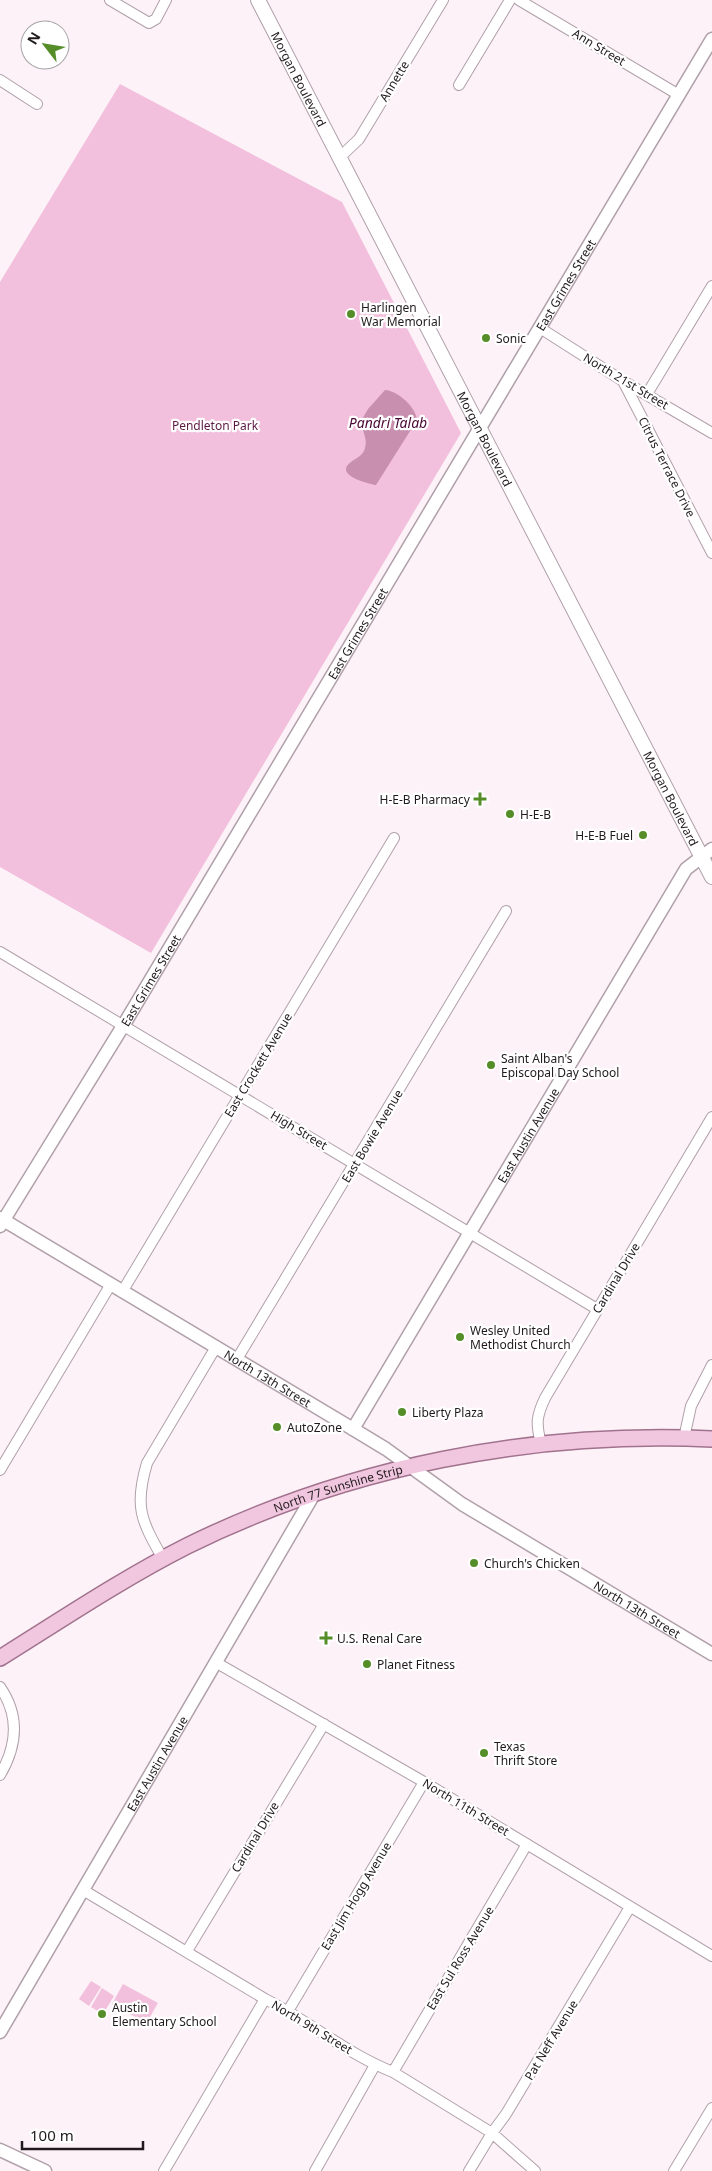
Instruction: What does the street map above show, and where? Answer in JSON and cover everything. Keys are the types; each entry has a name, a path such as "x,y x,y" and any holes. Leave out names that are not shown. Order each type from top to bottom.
{"main road":[{"name":"Morgan Boulevard","path":"258,0 479,429 707,853 712,877"},
{"name":"North 77 Sunshine Strip","path":"0,1658 163,1558 233,1525 314,1494 408,1466 541,1444 602,1439 712,1439"}],"street":[{"path":"110,0 149,23 156,19 166,0"},
{"name":"Annette","path":"340,157 359,140 443,0"},
{"path":"459,85 510,0"},
{"name":"Ann Street","path":"519,0 679,95"},
{"name":"East Grimes Street","path":"1,1222 123,1026 712,39"},
{"path":"0,80 37,104"},
{"path":"647,394 712,286"},
{"name":"North 21st Street","path":"540,328 712,433"},
{"name":"Citrus Terrace Drive","path":"623,380 712,553"},
{"name":"East Crockett Avenue","path":"122,1292 394,838"},
{"name":"East Austin Avenue","path":"353,1429 686,869 707,853"},
{"name":"East Bowie Avenue","path":"236,1359 506,911"},
{"name":"High Street","path":"0,952 597,1309"},
{"name":"Cardinal Drive","path":"541,1444 536,1424 539,1410 712,1117"},
{"name":"North 13th Street","path":"1,1222 111,1284 353,1429 462,1504 712,1654"},
{"path":"0,1470 111,1284"},
{"path":"163,1558 141,1518 139,1500 141,1483 147,1463 216,1347"},
{"path":"684,1438 691,1406 712,1365"},
{"name":"East Austin Avenue","path":"0,2032 314,1494"},
{"name":"North 11th Street","path":"217,1663 424,1782 712,1956"},
{"path":"0,1687 12,1713 14,1744 9,1760 0,1775"},
{"name":"Cardinal Drive","path":"187,1951 324,1724"},
{"name":"East Jim Hogg Avenue","path":"288,2011 424,1782"},
{"name":"East Sul Ross Avenue","path":"393,2072 527,1844"},
{"name":"North 9th Street","path":"83,1890 288,2011 375,2065 393,2072 492,2133 535,2171"},
{"name":"Pat Neff Avenue","path":"469,2171 506,2114 630,1907"},
{"path":"164,2171 265,1999"},
{"path":"315,2171 375,2065"},
{"path":"674,2171 712,2108"},
{"path":"702,2124 712,2130"},
{"path":"0,2150 45,2171"}],"green space":[{"name":"Pendleton Park","path":"120,84 342,202 461,433 151,953 0,867 0,282"},
{"path":"91,1981 101,1987 89,2006 79,1999"},
{"path":"123,1984 158,2003 147,2022 114,2007 112,2004"},
{"path":"102,1988 114,1996 103,2014 91,2007"}],"water":[{"name":"Pandri Talab","path":"385,390 395,393 406,401 416,415 417,420 376,485 354,478 346,471 351,462 361,455 366,445 361,421 368,409"}],"place":[{"name":"Harlingen War Memorial","path":"351,314"},
{"name":"Sonic","path":"486,338"},
{"name":"H-E-B Pharmacy","path":"480,799"},
{"name":"H-E-B","path":"510,814"},
{"name":"H-E-B Fuel","path":"643,835"},
{"name":"Saint Alban's Episcopal Day School","path":"491,1065"},
{"name":"Wesley United Methodist Church","path":"460,1337"},
{"name":"Liberty Plaza","path":"402,1412"},
{"name":"AutoZone","path":"277,1427"},
{"name":"Church's Chicken","path":"474,1563"},
{"name":"U.S. Renal Care","path":"326,1638"},
{"name":"Planet Fitness","path":"367,1664"},
{"name":"Texas Thrift Store","path":"484,1753"},
{"name":"Austin Elementary School","path":"102,2014"}]}
